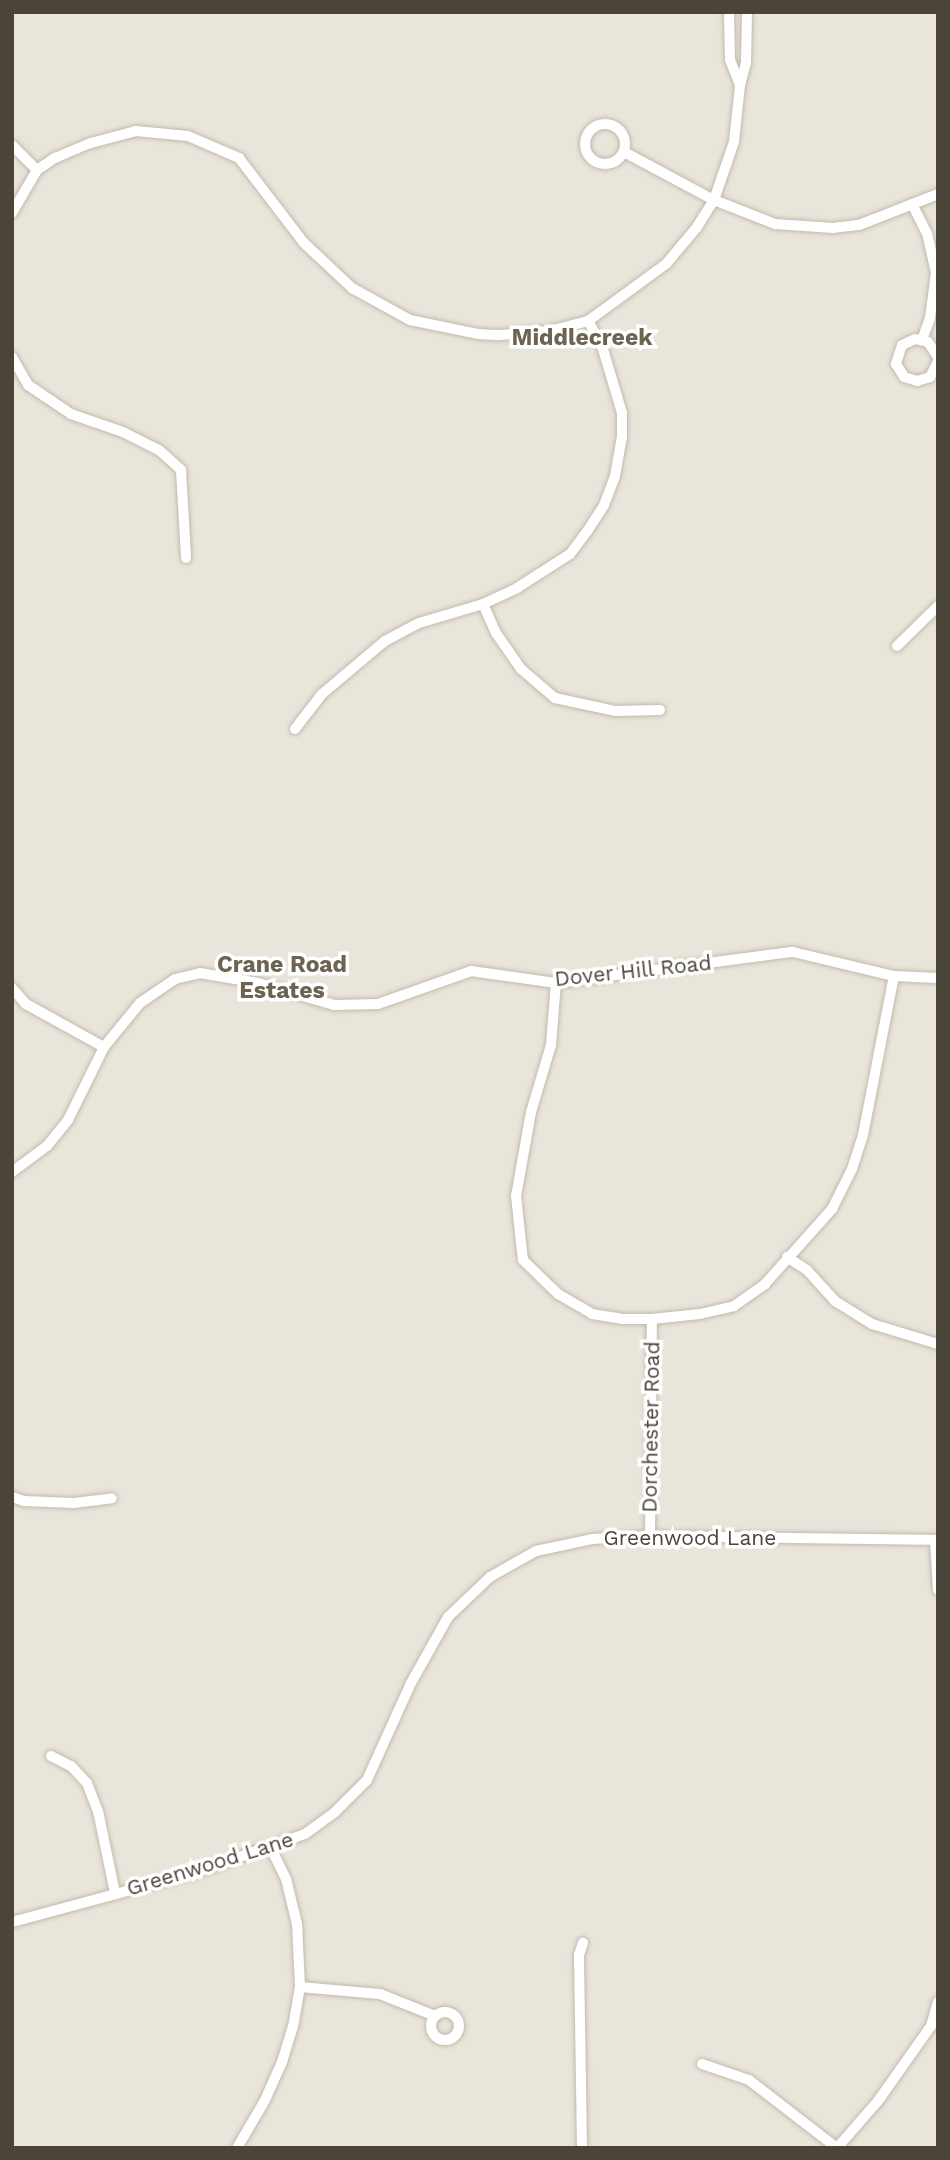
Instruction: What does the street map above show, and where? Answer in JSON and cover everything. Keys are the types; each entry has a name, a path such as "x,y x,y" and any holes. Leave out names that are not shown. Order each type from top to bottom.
{"street":[{"path":"729,12 730,60 740,85"},
{"path":"12,213 37,170 91,143 136,131 188,136 239,158 304,243 342,279 352,288 410,320 478,334 500,335 549,331 588,321 666,264 697,227 714,200 734,142 740,85 746,63 747,12"},
{"path":"598,124 611,124 622,132 624,152 615,162 595,162 586,152 585,139 598,124"},
{"path":"12,145 37,170"},
{"path":"624,152 714,200 775,224 801,228 859,225 938,194"},
{"path":"912,204 927,233 936,274 930,318 922,340"},
{"path":"295,729 323,694 385,640 419,623 483,604 517,588 570,554 604,505 614,479 622,438 622,413 602,346 588,321"},
{"path":"922,340 932,346 938,359 935,371 924,380 910,380 896,365 898,350 908,341 922,340"},
{"path":"12,357 28,385 71,414 123,432 159,450 181,470 186,558"},
{"path":"483,604 496,633 521,669 555,698 615,711 660,710"},
{"path":"897,646 938,606"},
{"name":"Dover Hill Road","path":"12,1172 47,1146 68,1120 104,1047 140,1003 156,989 175,979 200,973 258,983 334,1004 379,1004 471,971 556,983 793,952 894,976 938,978"},
{"path":"556,983 551,1045 531,1112 516,1196 523,1260 558,1294 592,1314 622,1319 652,1319 700,1314 734,1306 765,1284 832,1209 852,1169 863,1135 894,976"},
{"path":"12,988 26,1004 104,1047"},
{"path":"787,1258 807,1270 835,1301 872,1324 938,1344"},
{"name":"Dorchester Road","path":"650,1536 652,1319"},
{"path":"12,1497 24,1501 74,1503 111,1499"},
{"name":"Greenwood Lane","path":"12,1922 271,1848 305,1834 335,1812 367,1780 411,1683 448,1617 490,1577 536,1551 592,1539 650,1536 937,1540"},
{"path":"937,1540 938,1590"},
{"path":"51,1756 71,1766 87,1783 98,1811 115,1894"},
{"path":"237,2148 265,2100 282,2062 300,1987 297,1924 286,1879 271,1848"},
{"path":"582,2148 579,1955 583,1943"},
{"path":"300,1987 380,1994 435,2016"},
{"path":"702,2064 749,2080 837,2148 878,2101 931,2026 938,2002"}],"shaded area":[{"path":"12,12 938,12 938,2148 12,2148"}],"district":[{"name":"Middlecreek","path":"582,338"},
{"name":"Crane Road Estates","path":"282,978"}]}
